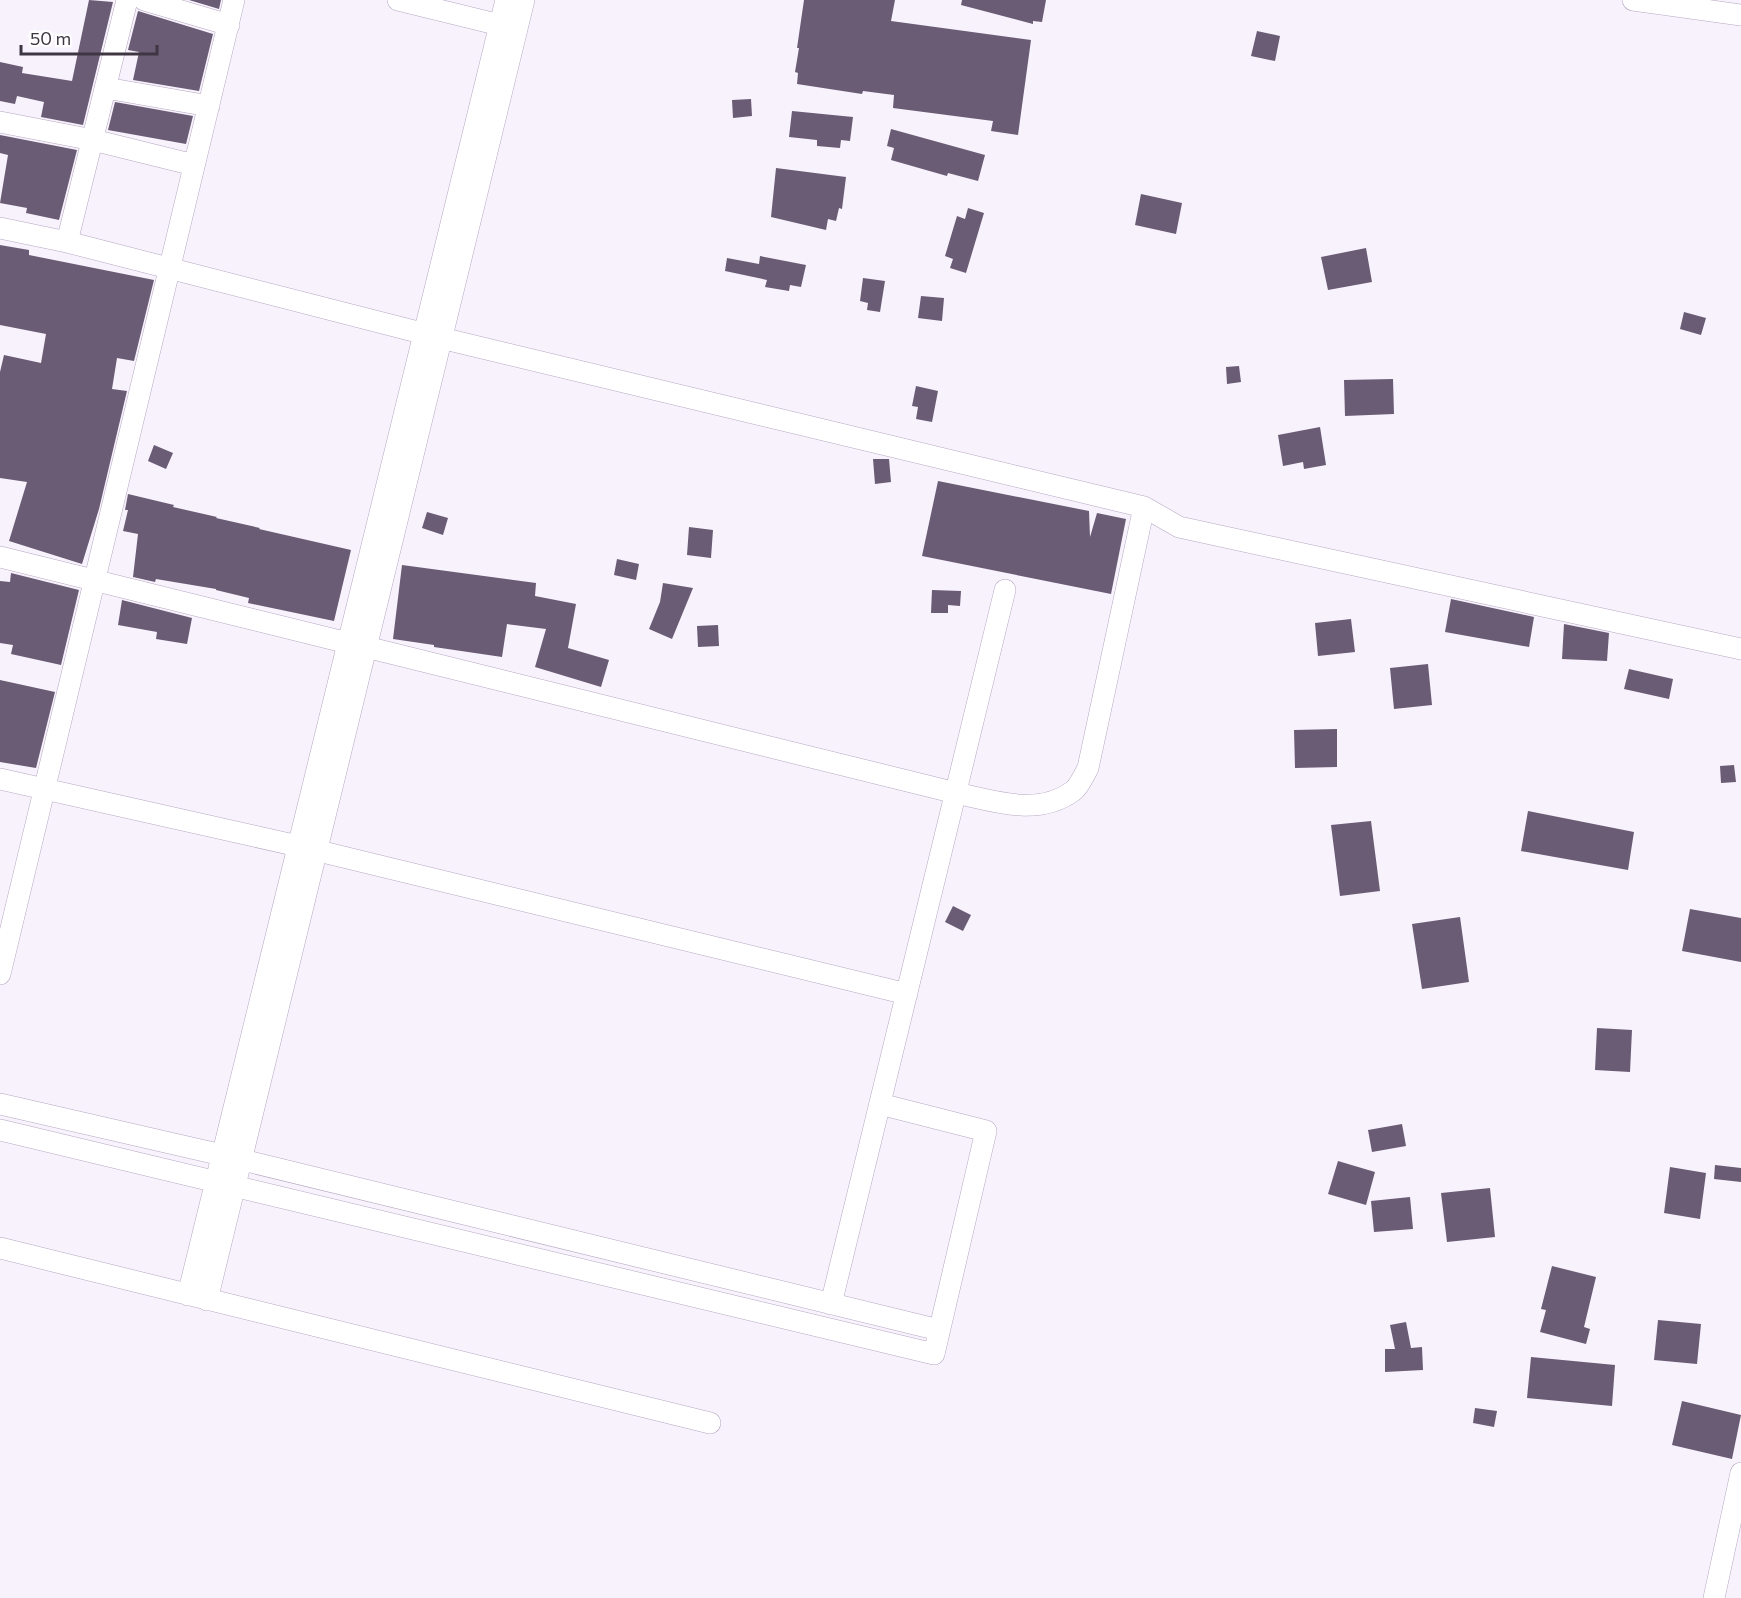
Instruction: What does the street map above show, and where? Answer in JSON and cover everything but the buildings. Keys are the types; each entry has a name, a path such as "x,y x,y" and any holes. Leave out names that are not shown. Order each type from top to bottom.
{"street":[{"path":"67,242 127,0"},
{"path":"144,0 229,25"},
{"path":"0,974 234,0"},
{"path":"398,0 500,25"},
{"path":"433,336 506,0"},
{"path":"198,1297 433,336 524,0"},
{"path":"1633,0 1741,15"},
{"path":"106,88 209,106"},
{"path":"0,122 93,140 194,165"},
{"path":"0,228 170,267 433,336 1144,507 1179,527 1741,649"},
{"path":"0,557 956,793 1023,807 1053,802 1075,790 1088,768 1144,507"},
{"path":"831,1304 1005,590"},
{"path":"0,778 308,848 907,994"},
{"path":"0,1104 939,1330"},
{"path":"0,1130 934,1354 986,1131 880,1104"},
{"path":"0,1248 710,1423"},
{"path":"1713,1598 1737,1511 1741,1473"}]}
